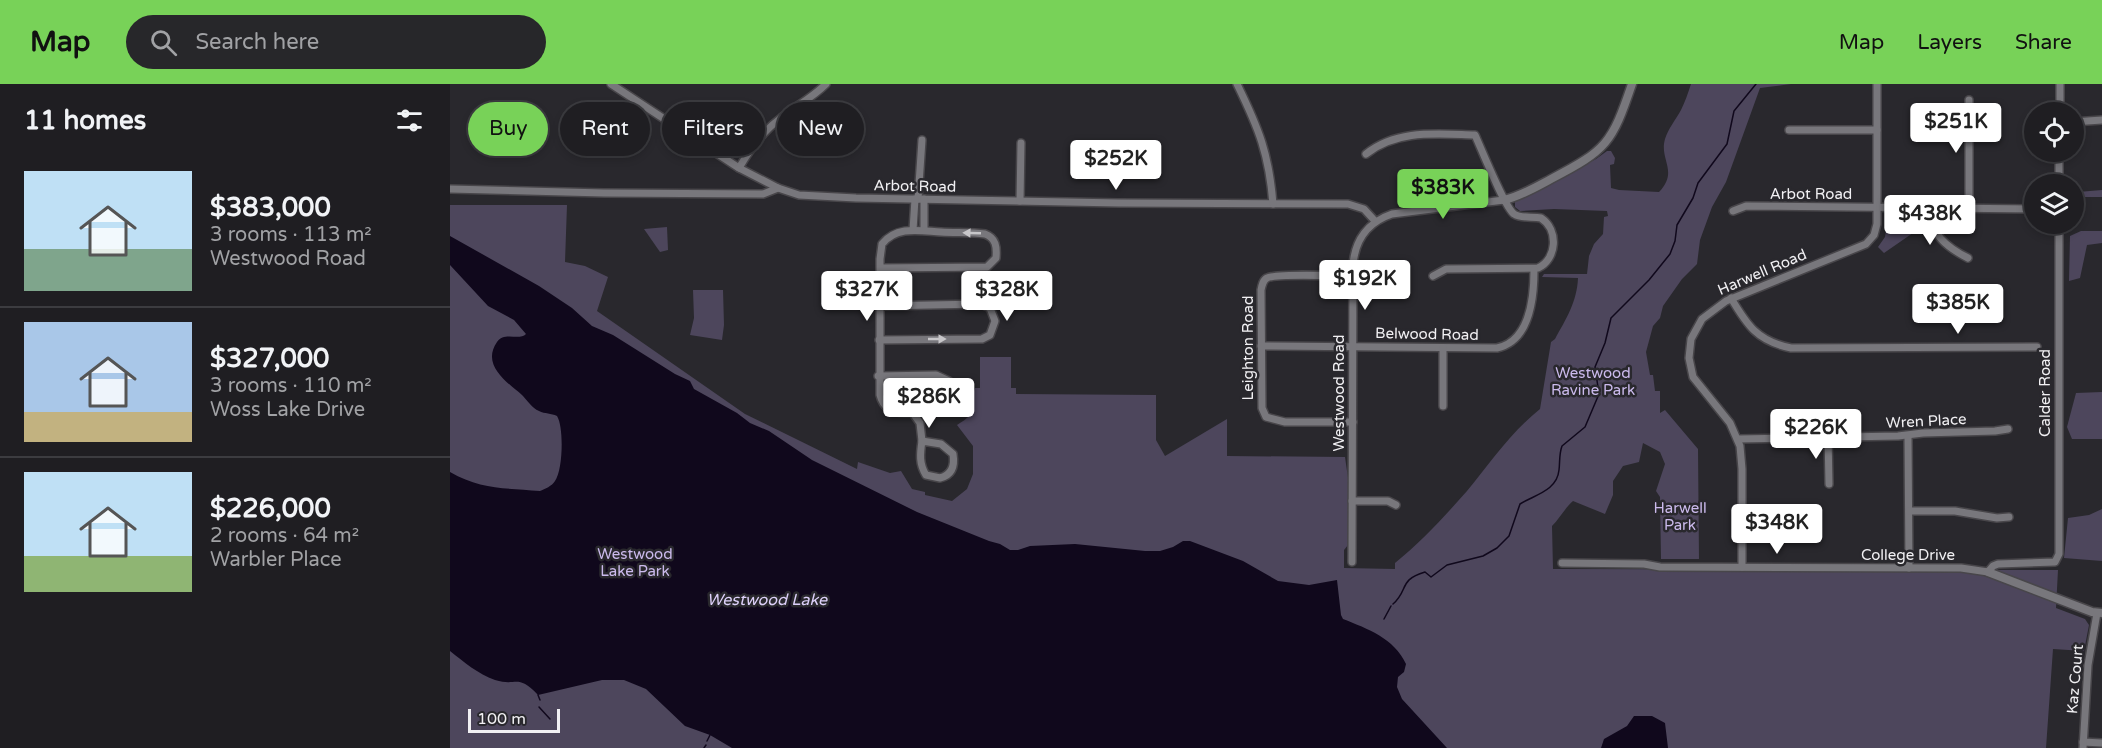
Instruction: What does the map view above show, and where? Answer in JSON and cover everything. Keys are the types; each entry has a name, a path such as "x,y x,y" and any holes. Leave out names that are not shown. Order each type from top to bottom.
{"street":[{"path":"611,84 739,168 778,189"},
{"path":"739,168 749,150 769,128 807,101 826,84"},
{"path":"1237,84 1263,143 1271,176 1273,204"},
{"path":"1375,221 1396,213 1504,200 1524,193 1580,164 1601,149 1617,124 1632,84"},
{"name":"Harwell Road","path":"1742,567 1742,469 1738,439 1725,416 1693,377 1689,358 1691,339 1702,319 1714,308 1731,298 1869,242 1875,232 1877,208 1877,84"},
{"path":"2060,84 2060,102"},
{"path":"1969,100 1969,208"},
{"path":"2084,121 2102,120"},
{"path":"1788,130 1877,130"},
{"path":"1366,154 1377,145 1405,135 1474,135 1504,200 1514,214 1541,218 1552,230 1554,238 1549,257 1542,266 1534,270 1446,269 1433,276"},
{"path":"913,230 919,199 922,140"},
{"path":"1020,201 1021,143"},
{"name":"Arbot Road","path":"450,189 764,194 778,189 803,195 919,199 1353,204 1364,209 1375,221"},
{"path":"919,199 924,229"},
{"name":"Arbot Road","path":"1733,211 1746,207 2024,209"},
{"path":"1928,209 1931,224 1937,236 1951,249 1968,258"},
{"name":"Westwood Road","path":"1352,562 1353,257 1358,241 1375,221"},
{"path":"878,376 936,375 949,381 952,397 946,406 899,412 886,407 880,395 878,376 880,250 884,241 891,235 924,229 985,234 994,240 996,258 992,264 981,268 880,268"},
{"name":"Calder Road","path":"1988,572 1998,564 2055,562 2059,554 2060,234"},
{"name":"Belwood Road","path":"1261,346 1497,348 1514,341 1527,318 1532,304 1534,270"},
{"name":"Leighton Road","path":"1352,276 1267,278 1261,290 1261,346 1262,408 1266,417 1285,422 1353,422"},
{"path":"1731,298 1740,315 1752,330 1771,342 1791,348 2037,348"},
{"path":"879,306 981,304 990,308 995,321 990,335 982,339 879,340"},
{"path":"1443,348 1443,406"},
{"path":"912,412 920,423 922,441 920,457 926,475 939,478 948,474 953,466 953,454 941,444 922,441"},
{"name":"Wren Place","path":"1738,439 1908,436 1923,433 2008,429"},
{"path":"1828,436 1829,483"},
{"path":"1908,436 1909,568"},
{"path":"1352,501 1388,501 1396,505"},
{"path":"1909,511 1955,511 1997,518 2009,517"},
{"name":"College Drive","path":"1562,563 1644,564 1660,567 1965,568 1988,572 2099,613"},
{"name":"Kaz Court","path":"2083,745 2088,664 2099,613"},
{"path":"2083,745 2102,743"}],"green space":[{"name":"Westwood Lake Park","path":"1691,84 1791,84 1760,88 1726,182 1712,207 1700,240 1697,264 1682,279 1663,306 1660,318 1653,326 1646,352 1655,391 1660,391 1660,413 1665,410 1698,449 1699,559 1661,559 1660,497 1656,491 1665,464 1660,452 1643,443 1639,462 1623,466 1613,481 1613,495 1605,514 1573,501 1552,526 1553,569 2058,570 2056,608 2085,619 2089,625 2084,651 2053,649 2046,748 450,748 450,205 567,205 565,262 585,266 608,277 597,311 745,414 857,469 858,462 890,473 901,471 912,489 925,492 925,495 952,501 967,489 973,474 973,446 957,425 971,413 975,388 980,388 980,357 1011,357 1011,388 1016,388 1016,394 1156,395 1156,440 1165,456 1227,419 1227,456 1345,457 1348,478 1348,545 1344,550 1344,568 1395,569 1395,563 1441,519 1510,438 1540,409 1551,342 1555,339 1570,310 1576,295 1578,278 1542,277 1544,274 1587,274 1589,256 1594,244 1603,234 1604,217 1608,216 1607,211 1554,209 1520,211 1515,207 1515,201 1607,151 1611,151 1615,158 1614,164 1610,165 1611,188 1659,192 1668,178 1664,153 1665,139"},
{"path":"2102,190 2102,197 2084,197 2084,192"},
{"path":"1892,218 1917,218 1923,226 1884,253 1878,247 1885,237 1887,222"},
{"path":"667,227 668,250 660,252 644,229"},
{"path":"2084,231 2102,231 2102,243 2087,245 2080,278 2069,281 2070,236 2084,234"},
{"path":"693,290 723,290 722,340 690,335 694,318"},
{"path":"2102,392 2102,439 2072,439 2067,427 2076,393"},
{"path":"2102,509 2102,561 2064,558 2068,518 2089,515"}],"water":[{"name":"Westwood Lake","path":"450,236 539,286 572,308 592,326 613,335 690,381 694,389 737,413 750,423 769,431 812,460 917,512 1010,550 1030,546 1075,544 1160,551 1183,541 1190,541 1243,561 1278,581 1309,585 1337,580 1343,619 1379,636 1395,647 1406,664 1404,672 1398,677 1397,687 1402,699 1447,748 732,748 710,735 685,726 646,689 624,680 602,680 538,695 521,682 502,682 483,674 450,651 450,472 483,485 540,491 552,484 558,476 562,438 557,416 534,408 503,379 494,365 493,350 500,339 507,336 520,337 526,334 514,320 488,306 450,265"},
{"path":"1634,716 1652,716 1665,723 1668,748 1601,748 1604,739 1627,726"}],"waterway":[{"path":"1393,604 1411,578 1425,572 1431,577 1447,565 1483,556 1497,548 1509,536 1520,504 1544,492 1554,483 1559,470 1562,446 1585,427 1599,394 1595,367 1605,343 1611,318 1649,280 1670,254 1675,241 1677,225 1693,198 1698,183 1727,144 1734,111 1756,84"},
{"path":"1384,619 1391,606"},
{"path":"538,695 540,700"},
{"path":"539,707 550,719"},
{"path":"707,741 710,735"}],"park label":[{"name":"Westwood Ravine Park","path":"1593,382"},
{"name":"Harwell Park","path":"1680,516"}]}
